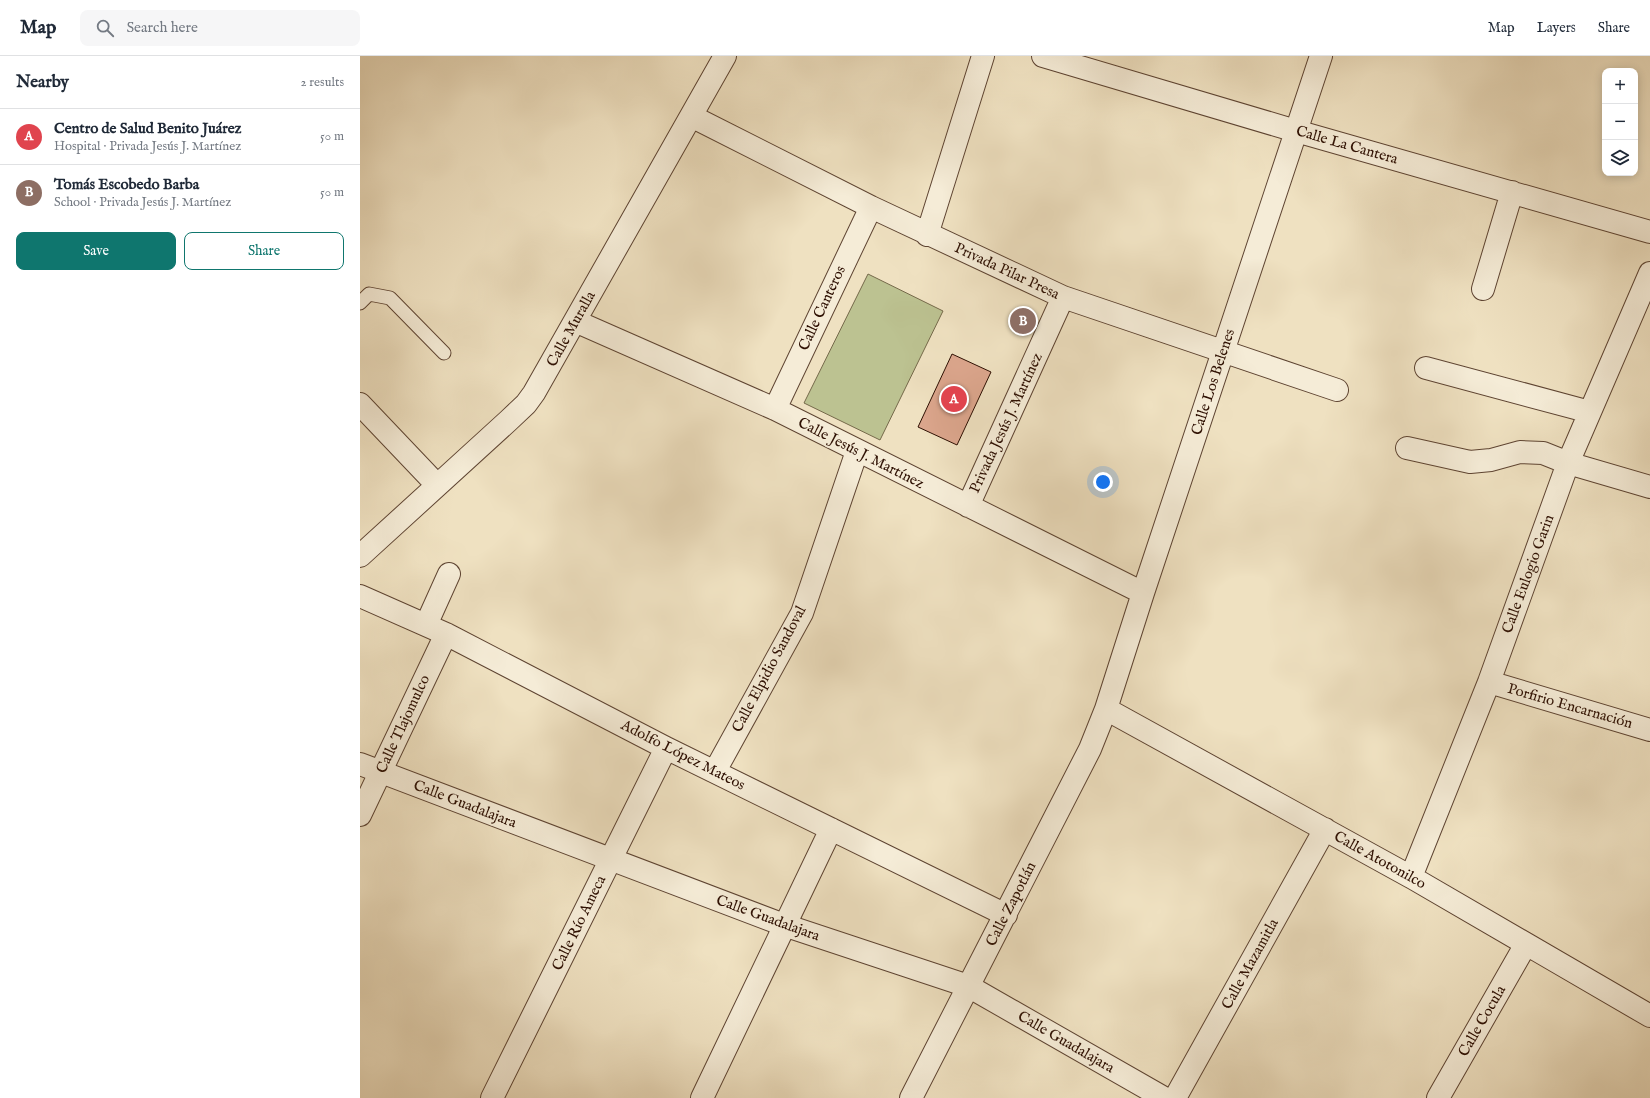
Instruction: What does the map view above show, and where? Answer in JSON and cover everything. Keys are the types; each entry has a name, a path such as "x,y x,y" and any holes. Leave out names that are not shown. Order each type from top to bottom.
{"street":[{"name":"Calle Muralla","path":"360,556 526,404 540,383 725,56"},
{"path":"927,235 983,56"},
{"name":"Calle La Cantera","path":"1044,56 1296,131 1650,232"},
{"name":"Calle Los Belenes","path":"1106,709 1142,593 1321,56"},
{"name":"Privada Pilar Presa","path":"691,116 927,235 1063,297 1337,390"},
{"path":"1483,289 1512,192"},
{"name":"Calle Canteros","path":"774,409 870,207"},
{"name":"Calle Eulogio Garin","path":"1411,877 1489,682 1568,463 1650,273"},
{"name":"Privada Jesús J. Martínez","path":"968,506 1063,297"},
{"name":"Calle Jesús J. Martínez","path":"575,321 774,409 1142,593"},
{"path":"1426,368 1590,412"},
{"path":"360,404 437,485"},
{"path":"1407,448 1470,462 1491,460 1520,452 1543,453 1568,463 1650,487"},
{"name":"Calle Elpidio Sandoval","path":"714,771 802,613 857,451"},
{"path":"426,625 449,574"},
{"name":"Adolfo López Mateos","path":"360,596 446,634 666,748 1006,915"},
{"name":"Calle Tlajomulco","path":"360,815 446,634"},
{"name":"Porfirio Encarnación","path":"1489,682 1650,730"},
{"name":"Calle Atotonilco","path":"1106,709 1411,877 1650,1016"},
{"name":"Calle Zapotlán","path":"911,1098 1090,749 1106,709"},
{"name":"Calle Río Ameca","path":"492,1098 666,748"},
{"name":"Calle Guadalajara","path":"360,764 784,925 968,986 1164,1098"},
{"path":"702,1098 831,829"},
{"name":"Calle Mazamitla","path":"1175,1098 1325,829"},
{"name":"Calle Cocula","path":"1438,1098 1526,944"}],"lane":[{"path":"360,302 369,294 390,298 444,353"}],"green space":[{"path":"868,274 943,311 880,440 804,403"}],"building":[{"path":"952,354 991,372 957,445 918,427"}],"place":[{"name":"Tomás Escobedo Barba","path":"1023,321"},
{"name":"Centro de Salud Benito Juárez","path":"954,399"}]}
